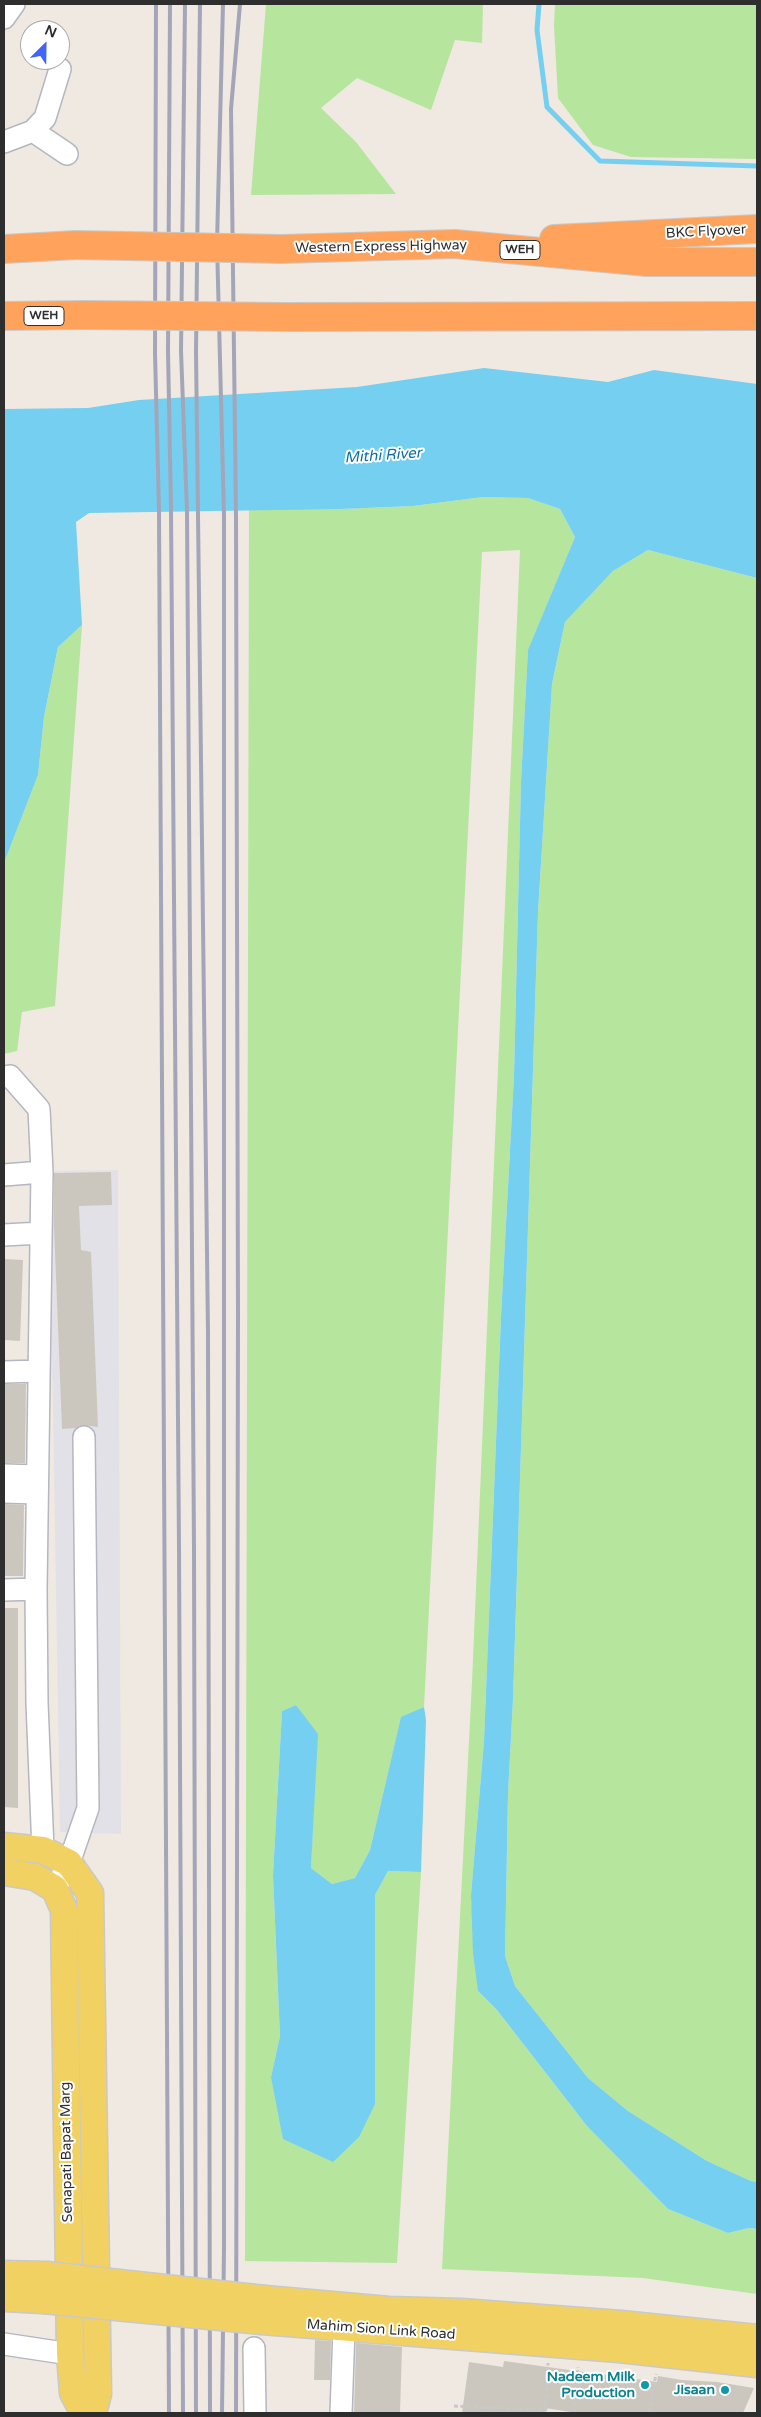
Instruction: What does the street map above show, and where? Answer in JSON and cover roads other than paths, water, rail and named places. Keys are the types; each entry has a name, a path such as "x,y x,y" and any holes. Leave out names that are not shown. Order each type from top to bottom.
{"highway":[{"name":"BKC Flyover","path":"455,244 757,229"},
{"name":"Western Express Highway","path":"4,250 76,245 282,249 455,244 647,262 757,262"},
{"name":"WEH","path":"4,316 757,316"}],"main road":[{"path":"4,1846 43,1850 69,1863"},
{"name":"Senapati Bapat Marg","path":"69,1863 90,1893 98,2394 93,2413"},
{"path":"4,1872 35,1877 55,1890"},
{"name":"Senapati Bapat Marg","path":"55,1890 64,1910 70,2354 73,2393 84,2413"},
{"name":"Mahim Sion Link Road","path":"9,2286 389,2321 461,2324 621,2324 757,2338"},
{"name":"Mahim Sion Link Road","path":"264,2310 344,2329 389,2321"},
{"name":"Mahim Sion Link Road","path":"461,2324 549,2345 757,2364"}],"street":[{"path":"4,18 14,4"},
{"path":"4,142 32,131 45,118 60,70"},
{"path":"32,131 67,154"},
{"path":"4,1077 10,1076 39,1109 42,1233 36,1589 37,1703 43,1850"},
{"path":"4,1175 42,1172"},
{"path":"4,1235 42,1233"},
{"path":"4,1372 39,1371"},
{"path":"55,1890 69,1863 88,1808 84,1437"},
{"path":"4,1475 37,1484"},
{"path":"4,1492 37,1484"},
{"path":"4,1590 36,1589"},
{"path":"341,2413 344,2329"},
{"path":"4,2344 70,2354"},
{"path":"254,2348 255,2413"}],"water":[{"name":"Mithi River","path":"484,368 608,382 654,370 757,384 757,578 648,550 613,571 565,622 552,684 538,912 513,1699 508,1793 505,1956 515,1986 588,2078 628,2111 707,2161 757,2182 757,2229 749,2228 728,2233 668,2209 587,2126 497,2010 478,1991 473,1953 471,1895 484,1741 501,1317 514,1076 521,782 528,650 575,537 560,509 528,498 483,497 413,506 341,509 89,513 76,522 82,625 58,647 44,717 38,775 4,863 4,409 88,408 139,400 357,387"},
{"path":"296,1705 318,1734 311,1868 332,1884 355,1878 370,1850 401,1717 424,1707 426,1720 421,1872 388,1871 375,1895 375,2104 359,2137 333,2162 283,2139 271,2077 280,2036 273,1875 282,1711"}],"waterway":[{"path":"539,4 537,30 547,107 600,161 757,166"}],"railway":[{"path":"156,4 155,353 159,511 169,2413"},
{"path":"170,4 168,351 171,510 179,1547 183,2413"},
{"path":"185,4 181,351 187,511 194,1548 196,2413"},
{"path":"200,4 196,351 208,1334 210,2413"},
{"path":"222,2413 224,2247 224,516 217,243 223,4"},
{"path":"236,2413 238,1315 236,516 231,109 240,4"}],"place":[{"name":"Nadeem Milk Production","path":"645,2385"},
{"name":"Jisaan","path":"725,2390"}]}
